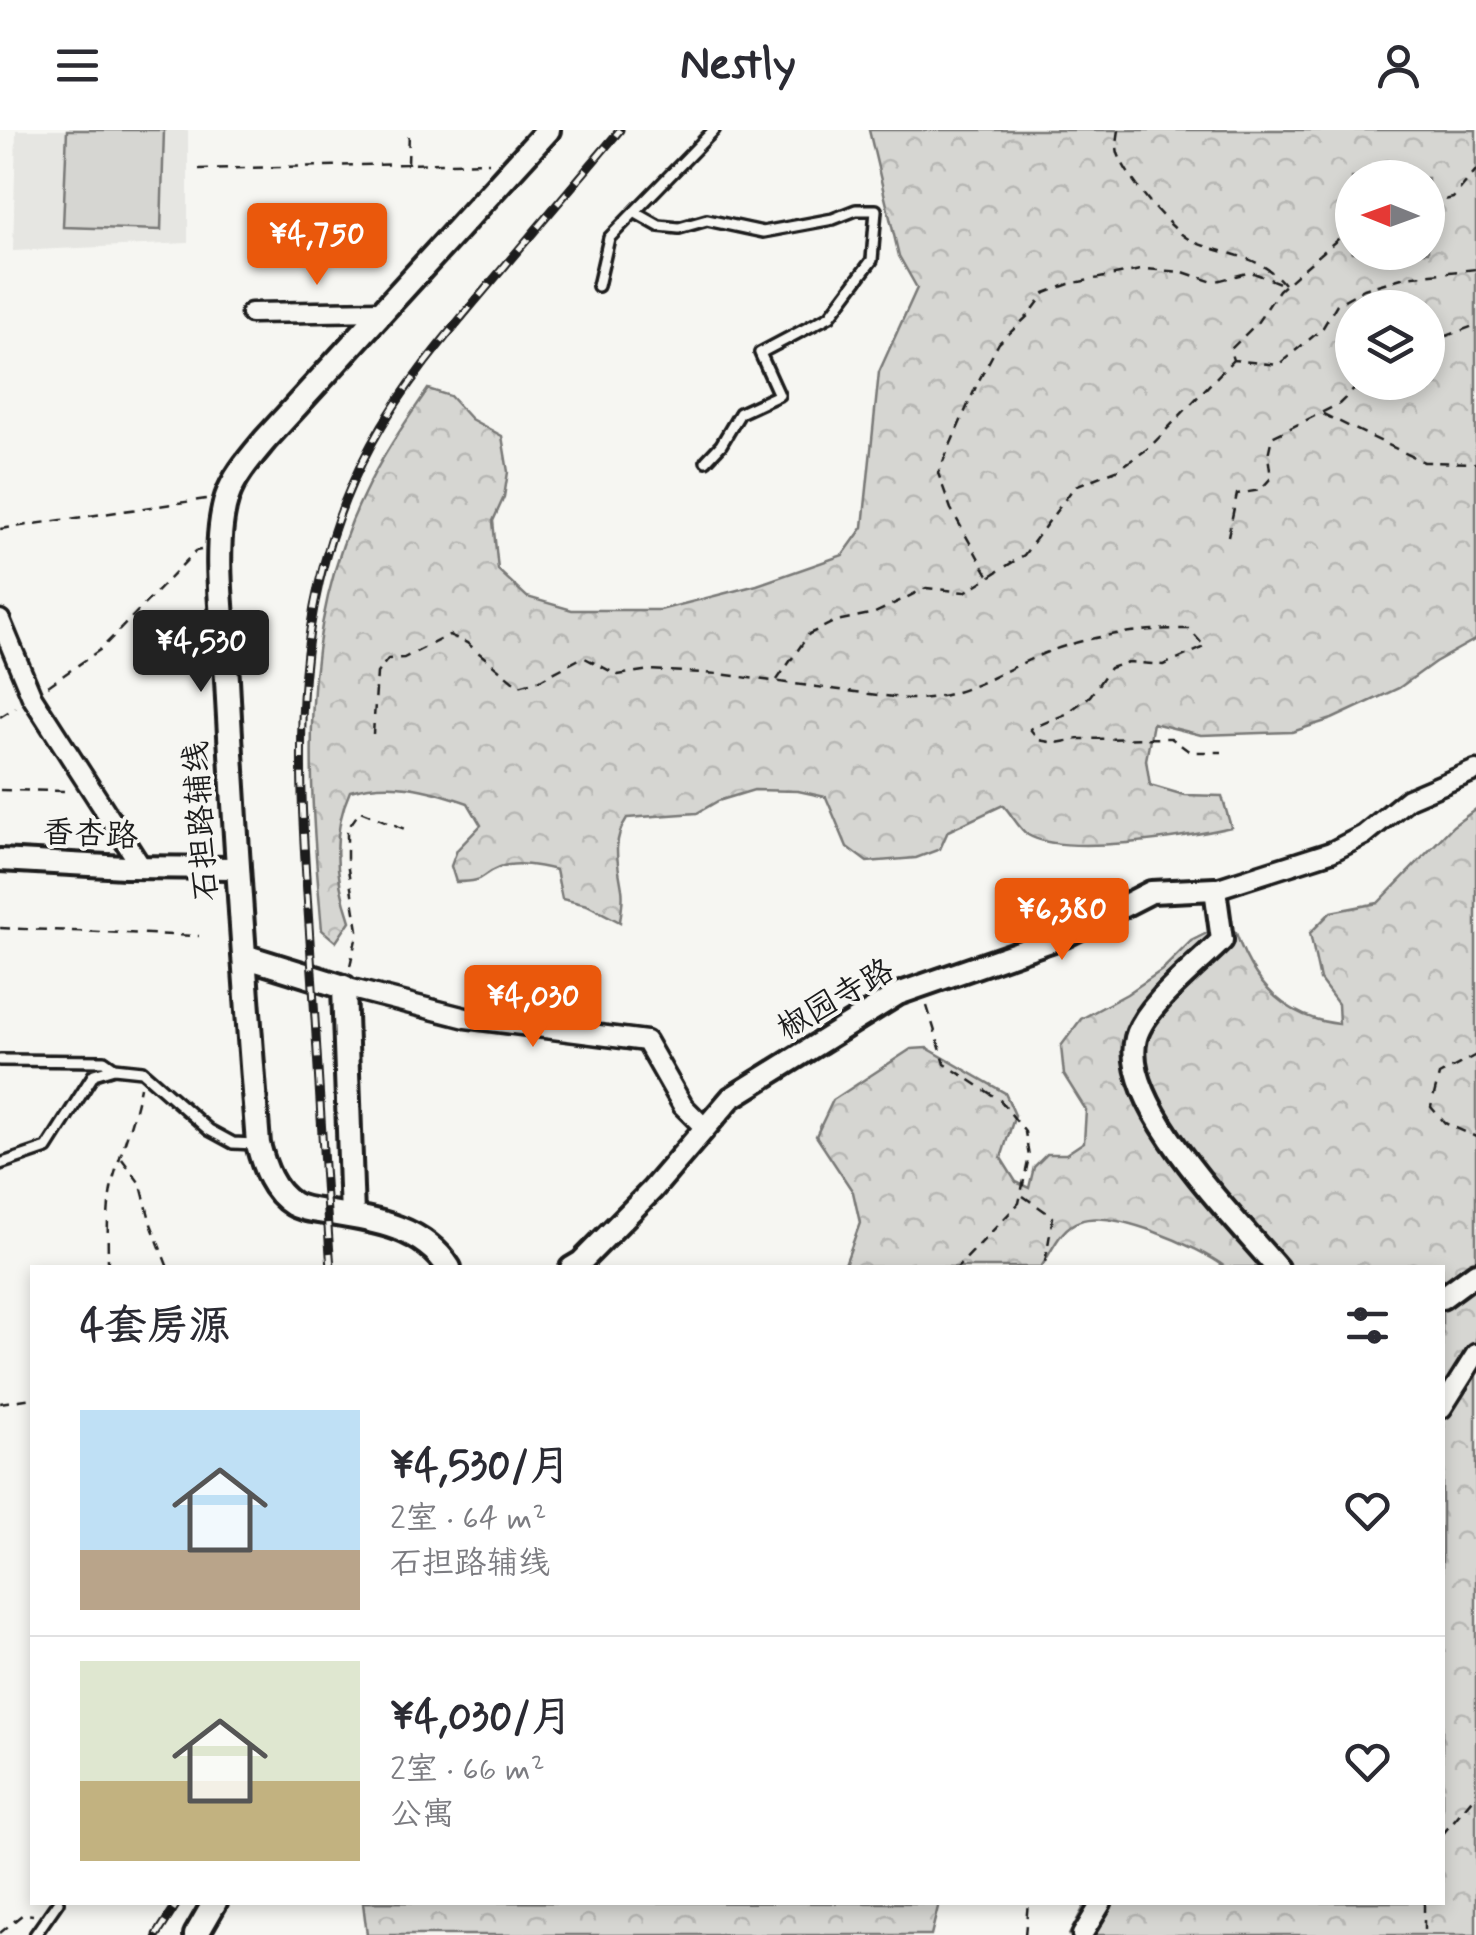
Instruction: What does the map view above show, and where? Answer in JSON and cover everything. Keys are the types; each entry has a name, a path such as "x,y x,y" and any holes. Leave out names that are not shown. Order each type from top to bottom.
{"main road":[{"name":"石担路辅线","path":"446,1265 426,1242 384,1221 296,1206 277,1190 263,1166 258,1144 238,868 221,545 227,496 265,440 548,130"},
{"path":"244,956 344,987 352,1216"},
{"path":"196,1935 213,1905"}],"street":[{"path":"250,313 383,311"},
{"path":"0,620 32,697 142,868"},
{"path":"1274,1265 1177,1150 1146,1101 1136,1070 1136,1040 1144,1019 1222,940 1215,889 1330,852 1364,835 1408,799 1476,770"},
{"name":"香杏路","path":"0,860 142,868 238,868"},
{"name":"椒园寺路","path":"576,1265 652,1190 730,1098 898,994 1065,936 1151,892 1215,889"},
{"path":"344,987 466,1018 646,1041 683,1106 705,1128"},
{"path":"1445,1296 1476,1272"},
{"path":"1445,1403 1476,1354"},
{"path":"1082,1935 1100,1905"}],"lane":[{"path":"598,286 609,238 714,130"},
{"path":"636,212 659,226 679,228 708,220 763,232 833,220 856,210 876,210 872,260 830,316 760,352 779,395 740,413 706,462"},
{"path":"0,1060 104,1060 114,1068"},
{"path":"0,1164 47,1148 94,1074 114,1068 142,1071 209,1130 233,1143 258,1144"},
{"path":"36,1935 56,1905"}],"path":[{"path":"408,166 409,130"},
{"path":"1120,130 1117,150 1130,176 1174,228 1192,242 1250,258 1272,270 1285,285"},
{"path":"199,169 521,160"},
{"path":"1445,200 1454,198 1475,172"},
{"path":"1233,360 1230,350 1257,323 1285,285 1335,241"},
{"path":"988,576 951,510 938,473 999,343 1029,315 1045,293 1146,268 1183,272 1214,282 1251,272 1285,285"},
{"path":"1233,360 1278,365 1322,330 1338,304 1364,289 1405,277 1476,269"},
{"path":"1445,337 1476,325"},
{"path":"777,680 808,634 836,621 875,613 926,588 965,592 1024,555 1075,486 1119,469 1150,446 1233,360"},
{"path":"1228,536 1237,494 1260,490 1271,478 1268,455 1272,437 1344,400"},
{"path":"1321,413 1424,462 1476,463"},
{"path":"0,529 227,496"},
{"path":"0,716 101,650 196,551 221,545"},
{"path":"373,734 377,674 388,660 404,658 449,636 467,643 519,686 540,680 583,657 618,675 650,670 684,671 935,700 968,690 1048,652 1104,634 1189,629 1205,647 1163,665 1128,662 1110,668 1090,696 1066,714 1030,729 1040,740 1056,743 1094,738 1171,738 1190,752 1222,752"},
{"path":"0,790 68,793 87,784"},
{"path":"344,987 358,930 347,830 360,810 407,830"},
{"path":"0,928 199,936"},
{"path":"921,986 945,1064 1000,1100 1025,1132 1029,1156 1019,1203 961,1265"},
{"path":"1476,1055 1439,1076 1431,1107 1444,1122 1476,1137"},
{"path":"108,1265 108,1214 113,1182 134,1122 142,1071"},
{"path":"121,1158 142,1185 167,1265"},
{"path":"1021,1195 1054,1216 1045,1265"},
{"path":"0,1403 30,1398"},
{"path":"1445,1831 1476,1794"},
{"path":"1026,1935 1028,1905"},
{"path":"1424,1905 1424,1935"},
{"path":"0,1933 23,1914 49,1916"}],"shaded area":[{"path":"16,130 188,130 188,243 13,251"}],"green space":[{"path":"67,130 164,130 161,230 63,227"},
{"path":"869,130 1476,130 1476,639 1399,688 1332,719 1292,732 1201,735 1153,723 1146,760 1150,785 1184,795 1222,796 1231,827 1158,840 1069,844 1028,835 1003,805 948,831 940,849 916,858 867,862 847,847 826,797 798,791 754,790 718,801 697,813 627,818 617,844 623,897 620,922 587,905 562,899 556,870 514,864 493,870 478,880 456,882 451,866 457,850 481,825 468,803 410,787 365,787 350,791 338,839 341,888 350,921 336,942 322,930 312,763 317,654 327,600 342,547 364,494 428,389 450,396 471,419 502,436 508,472 504,497 493,521 498,570 527,597 572,610 660,610 757,585 843,555 863,527 879,372 917,288 899,256"},
{"path":"1476,809 1476,1935 1069,1935 1085,1905 1445,1905 1445,1265 1222,1265 1155,1232 1095,1219 1080,1221 1067,1229 1042,1265 845,1265 860,1223 853,1192 816,1136 833,1100 911,1049 927,1048 1005,1093 1015,1115 1001,1158 1016,1182 1029,1188 1034,1167 1047,1154 1066,1154 1084,1142 1086,1110 1064,1075 1061,1046 1081,1019 1127,994 1162,970 1191,941 1211,931 1236,933 1262,982 1287,1006 1339,1024 1338,1004 1320,980 1310,933 1331,912 1378,903 1453,826"},
{"path":"363,1905 938,1905 931,1935 367,1935"}],"railway":[{"path":"331,1265 301,759 303,696 322,570 342,508 371,445 398,401 427,360 620,130"},
{"path":"157,1935 176,1905"}]}
